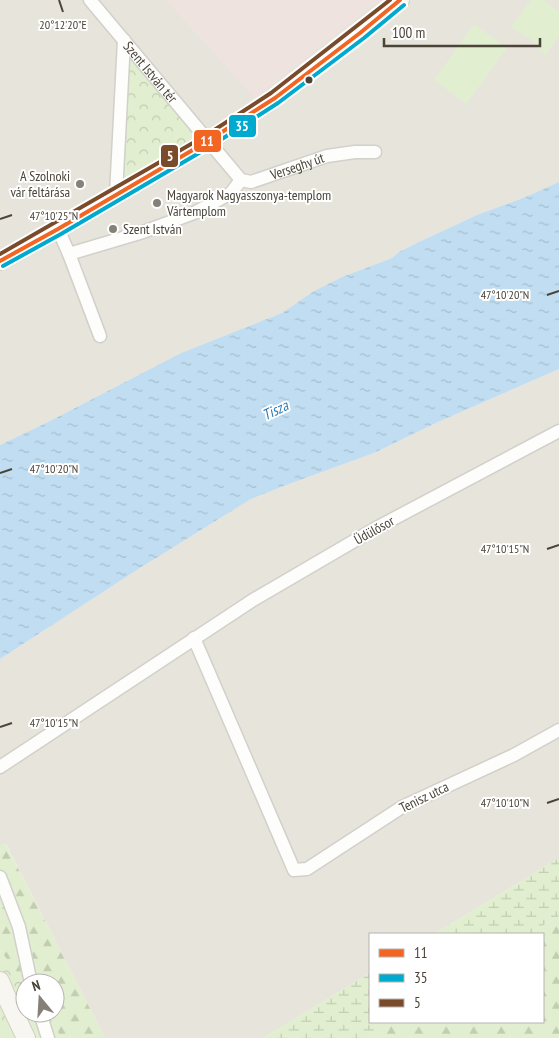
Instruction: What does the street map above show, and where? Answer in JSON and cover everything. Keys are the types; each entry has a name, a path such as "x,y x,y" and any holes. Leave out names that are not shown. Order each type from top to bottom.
{"main road":[{"path":"0,261 43,238 208,141 285,91 400,0"},
{"path":"0,987 10,1008 18,1019 26,1038"}],"street":[{"path":"90,0 124,40"},
{"name":"Szent István tér","path":"124,40 208,141"},
{"name":"Szent István tér","path":"116,195 124,40"},
{"path":"69,254 143,232 194,213 231,193 242,180 208,141"},
{"name":"Verseghy út","path":"242,180 251,182 327,156 355,152 375,152"},
{"path":"58,229 100,336"},
{"name":"Üdülősor","path":"0,767 253,600 378,527 559,431"},
{"name":"Tenisz utca","path":"194,638 294,870 307,869 402,807 514,755 559,730"},
{"path":"0,877 19,927 29,973"},
{"path":"43,1023 48,1038"}],"shaded area":[{"path":"0,0 559,0 559,182 477,215 399,252 392,258 342,277 314,291 282,313 181,353 0,445"},
{"path":"166,0 380,0 255,98"},
{"path":"559,369 559,858 436,933 369,933 369,974 263,1038 105,1038 6,844 0,846 0,659 251,499 374,453 438,422"}],"green space":[{"path":"531,0 544,0 559,12 559,36 545,55 530,39 511,27"},
{"path":"474,24 507,48 466,104 434,80"},
{"path":"124,40 208,141 116,195"},
{"path":"5,843 105,1038 62,1038 51,1023 65,1023 65,973 15,973 0,949 0,846"},
{"path":"559,858 559,916 530,933 436,933"},
{"path":"559,916 559,1038 372,1038 393,1023 544,1023 544,933 530,933"},
{"path":"0,949 15,973 15,1023 51,1023 62,1038 0,1038"},
{"path":"369,974 369,1023 393,1023 372,1038 263,1038"}],"water":[{"name":"Tisza","path":"559,182 559,369 438,422 374,453 251,499 0,659 0,445 181,353 282,313 314,291 342,277 392,258 399,252 477,215"}],"transit line":[{"name":"5","path":"0,254 205,136 271,93 390,0"},
{"name":"11","path":"0,261 208,141 275,98 400,0"},
{"name":"35","path":"3,266 211,146 278,103 404,5"}],"place":[{"name":"A Szolnoki vár feltárása","path":"80,184"},
{"name":"Magyarok Nagyasszonya-templom Vártemplom","path":"157,203"},
{"name":"Szent István","path":"113,229"}]}
